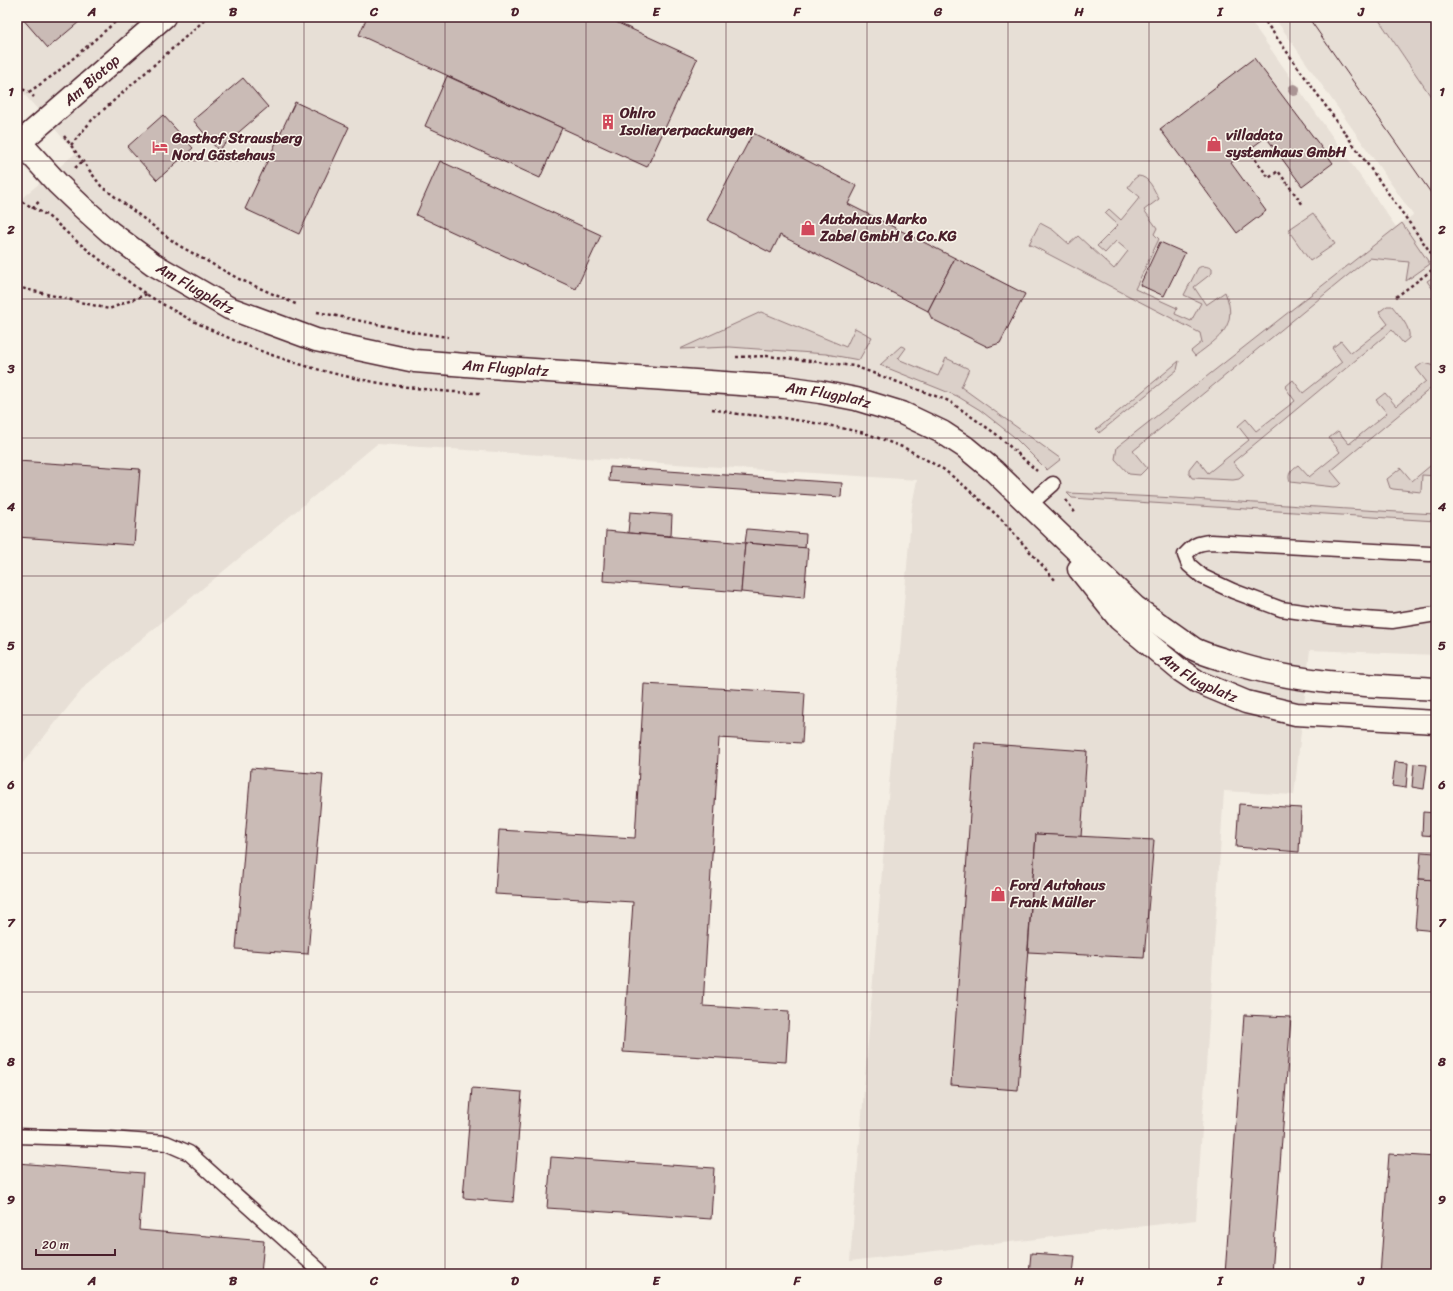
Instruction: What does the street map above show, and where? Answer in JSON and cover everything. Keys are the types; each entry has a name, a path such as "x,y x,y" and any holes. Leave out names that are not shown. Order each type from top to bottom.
{"street":[{"name":"Am Biotop","path":"18,142 164,17"},
{"name":"Am Flugplatz","path":"18,142 80,206 110,232 153,264 229,308 309,338 415,361 785,387 856,399 902,413 942,432 965,447 994,471 1135,607 1194,649 1250,668 1299,678 1338,683 1436,689"},
{"name":"Am Flugplatz","path":"1029,505 1119,619 1180,670 1198,682 1246,702 1296,714 1436,722"}],"lane":[{"path":"1029,505 1052,484"},
{"path":"1430,554 1211,542 1199,543 1191,548 1185,555 1189,565 1203,577 1233,591 1281,609 1338,617 1392,621 1436,614"},
{"path":"1180,670 1194,649"},
{"path":"17,1136 109,1139 166,1143 189,1153 319,1270 319,1274"}],"path":[{"path":"29,92 54,74 121,17"},
{"path":"71,146 92,120 208,17"},
{"path":"1262,17 1436,260"},
{"path":"49,116 101,186 178,245 239,278 304,308"},
{"path":"1248,150 1269,178 1278,171 1302,205"},
{"path":"1396,298 1436,267"},
{"path":"17,287 109,309 147,294"},
{"path":"311,311 420,333 454,338"},
{"path":"731,357 767,356 854,366 949,401 996,434 1052,484"}],"shaded area":[{"path":"17,17 1248,17 1396,227 1413,215 1274,17 1377,17 1436,104 1436,655 1310,650 1294,795 1224,791 1196,1220 850,1261 912,505 917,480 377,444 86,685 17,770 17,202 76,153 17,86"},
{"path":"1377,17 1436,17 1436,104"},
{"path":"1138,176 1145,178 1148,181 1159,199 1144,210 1157,228 1154,234 1159,239 1135,289 1177,308 1175,314 1191,321 1201,303 1184,295 1198,268 1205,266 1212,269 1212,273 1194,287 1206,305 1225,292 1229,304 1230,314 1225,330 1212,343 1195,356 1191,351 1202,342 1200,333 1029,244 1040,223 1053,230 1069,244 1078,236 1114,269 1128,251 1116,241 1105,253 1097,246 1118,225 1105,213 1109,209 1121,220 1140,197 1128,187"},
{"path":"1313,213 1335,244 1310,261 1288,230"},
{"path":"1402,223 1430,264 1406,281 1409,262 1369,258 1133,451 1147,468 1140,475 1129,474 1115,459 1117,447"},
{"path":"1436,275 1436,294 1427,281"},
{"path":"1387,306 1392,306 1404,321 1408,330 1409,338 1403,343 1392,330 1233,462 1244,475 1239,479 1192,478 1189,473 1189,469 1197,459 1208,473 1249,440 1238,426 1246,419 1256,431 1295,401 1285,387 1293,380 1303,393 1342,362 1332,348 1341,341 1351,353 1388,324 1379,312"},
{"path":"761,312 846,347 855,328 872,337 859,360 826,354 730,347 680,349"},
{"path":"901,346 906,348 898,359 938,376 946,358 969,369 961,387 1061,459 1047,470 1013,436 980,410 957,396 880,365"},
{"path":"1179,361 1177,370 1099,433 1096,430"},
{"path":"1423,363 1432,365 1436,369 1436,393 1431,388 1331,471 1341,483 1338,486 1334,487 1290,482 1290,472 1298,465 1309,477 1340,452 1329,438 1338,431 1349,444 1387,413 1376,400 1385,393 1396,406 1426,381 1416,368"},
{"path":"1436,461 1436,476 1422,475 1421,492 1390,488 1387,479 1401,468 1412,481"},
{"path":"1067,493 1159,497 1436,514 1436,521 1072,498"}],"building":[{"path":"21,17 74,17 79,22 48,48"},
{"name":"Ohlro Isolierverpackungen","path":"367,17 605,17 697,59 647,167 359,35"},
{"name":"villadata systemhaus GmbH","path":"1254,58 1333,163 1302,186 1266,137 1231,163 1266,211 1237,233 1160,129"},
{"path":"447,76 562,128 540,178 425,126"},
{"path":"243,78 268,107 218,150 193,120"},
{"path":"295,102 349,127 299,234 245,209"},
{"name":"Gasthof Strausberg Nord Gästehaus","path":"163,115 193,148 157,180 127,147"},
{"name":"Autohaus Marko Zabel GmbH & Co.KG","path":"753,133 857,186 848,204 955,258 928,311 780,235 771,253 707,220"},
{"path":"440,161 601,235 576,289 416,215"},
{"path":"1160,242 1185,253 1164,296 1140,285"},
{"path":"955,258 1025,294 1000,343 988,347 932,319 928,311"},
{"path":"17,461 140,469 134,545 17,537"},
{"path":"610,467 842,483 841,497 609,481"},
{"path":"630,512 672,515 671,536 628,533"},
{"path":"747,529 806,534 805,548 745,543"},
{"path":"606,531 745,543 741,592 603,581"},
{"path":"745,543 808,548 804,598 741,592"},
{"path":"644,684 805,693 802,743 719,738 703,1006 789,1011 786,1062 623,1052 633,902 495,894 499,830 635,838"},
{"name":"Ford Autohaus Frank Müller","path":"975,743 1087,751 1081,837 1036,834 1018,1090 951,1085"},
{"path":"1395,762 1408,763 1406,788 1392,786"},
{"path":"1414,764 1427,765 1424,789 1412,787"},
{"path":"251,768 323,774 308,954 236,949"},
{"path":"1239,804 1301,808 1299,852 1236,847"},
{"path":"1423,812 1436,813 1436,836 1422,835"},
{"path":"1036,834 1154,840 1144,958 1028,952"},
{"path":"1421,852 1436,853 1436,880 1419,879"},
{"path":"1419,879 1436,880 1436,931 1415,929"},
{"path":"1244,1015 1291,1017 1272,1274 1225,1274"},
{"path":"472,1088 522,1092 513,1202 463,1198"},
{"path":"1389,1154 1436,1157 1436,1274 1380,1274"},
{"path":"551,1157 714,1168 711,1219 547,1208"},
{"path":"17,1163 143,1173 139,1230 264,1241 261,1274 17,1274"},
{"path":"1031,1253 1075,1256 1073,1274 1029,1274"}],"tram line":[{"path":"1308,17 1436,200"}],"place":[{"name":"Ohlro Isolierverpackungen","path":"608,122"},
{"name":"villadata systemhaus GmbH","path":"1214,144"},
{"name":"Gasthof Strausberg Nord Gästehaus","path":"160,147"},
{"name":"Autohaus Marko Zabel GmbH & Co.KG","path":"808,228"},
{"name":"Ford Autohaus Frank Müller","path":"998,894"}]}
